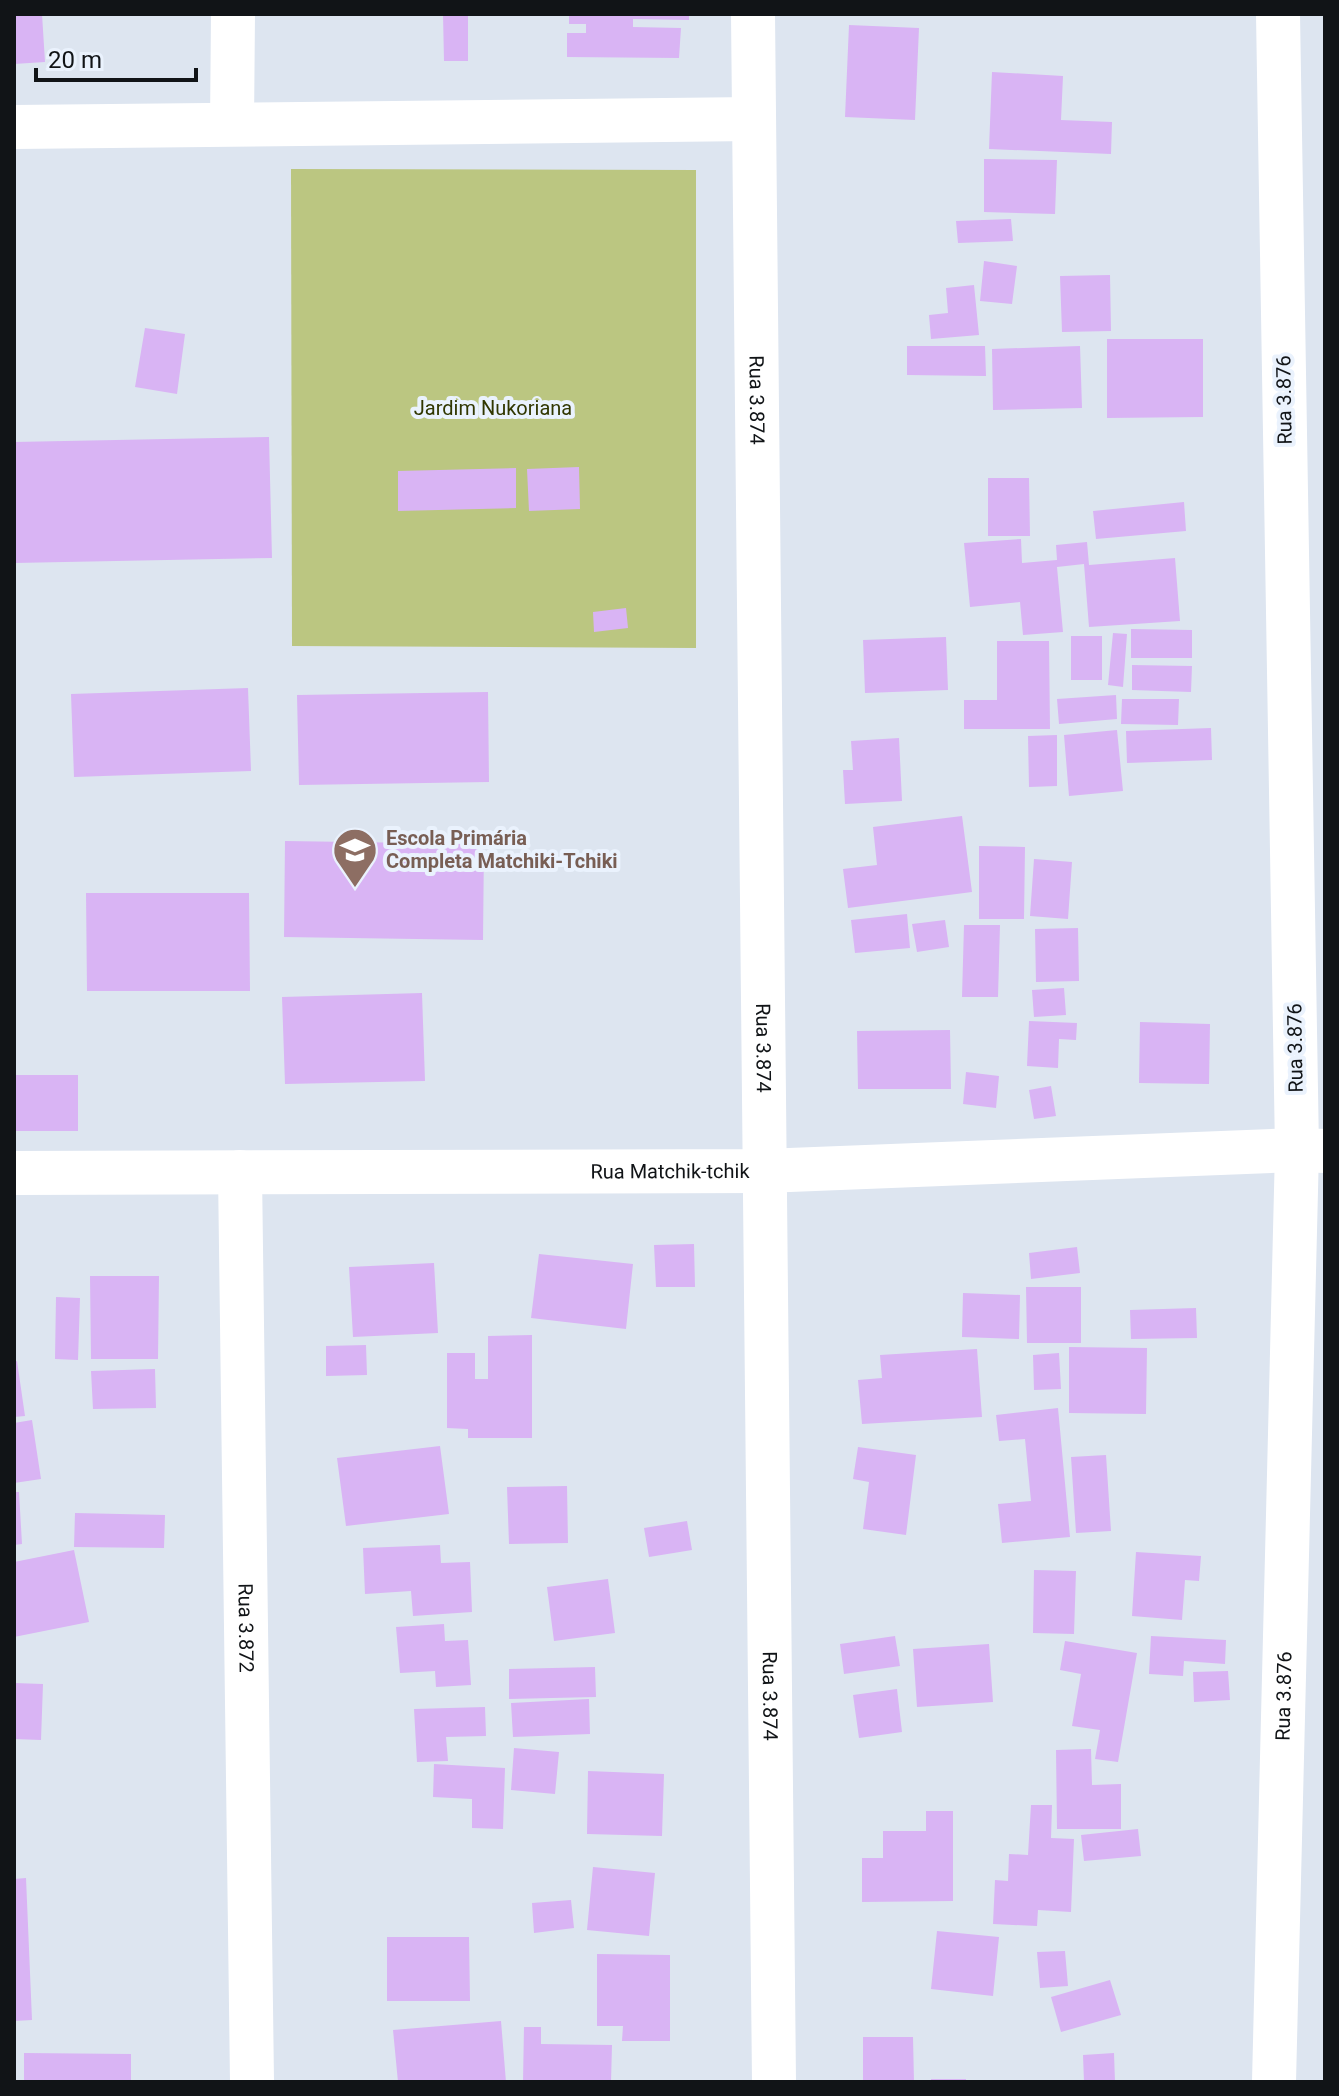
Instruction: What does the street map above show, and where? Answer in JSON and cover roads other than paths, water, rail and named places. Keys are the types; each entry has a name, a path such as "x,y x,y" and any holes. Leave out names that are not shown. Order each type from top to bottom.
{"street":[{"path":"232,124 233,14"},
{"name":"Rua 3.874","path":"753,14 774,2082"},
{"name":"Rua 3.876","path":"1274,2082 1311,1151 1278,14"},
{"path":"14,127 754,119"},
{"name":"Rua Matchik-tchik","path":"14,1173 764,1171 1311,1151"},
{"name":"Rua 3.872","path":"240,1172 252,2082"}],"place":[{"name":"Escola Primária Completa Matchiki-Tchiki","path":"355,889"}],"park label":[{"name":"Jardim Nukoriana","path":"493,408"}]}
